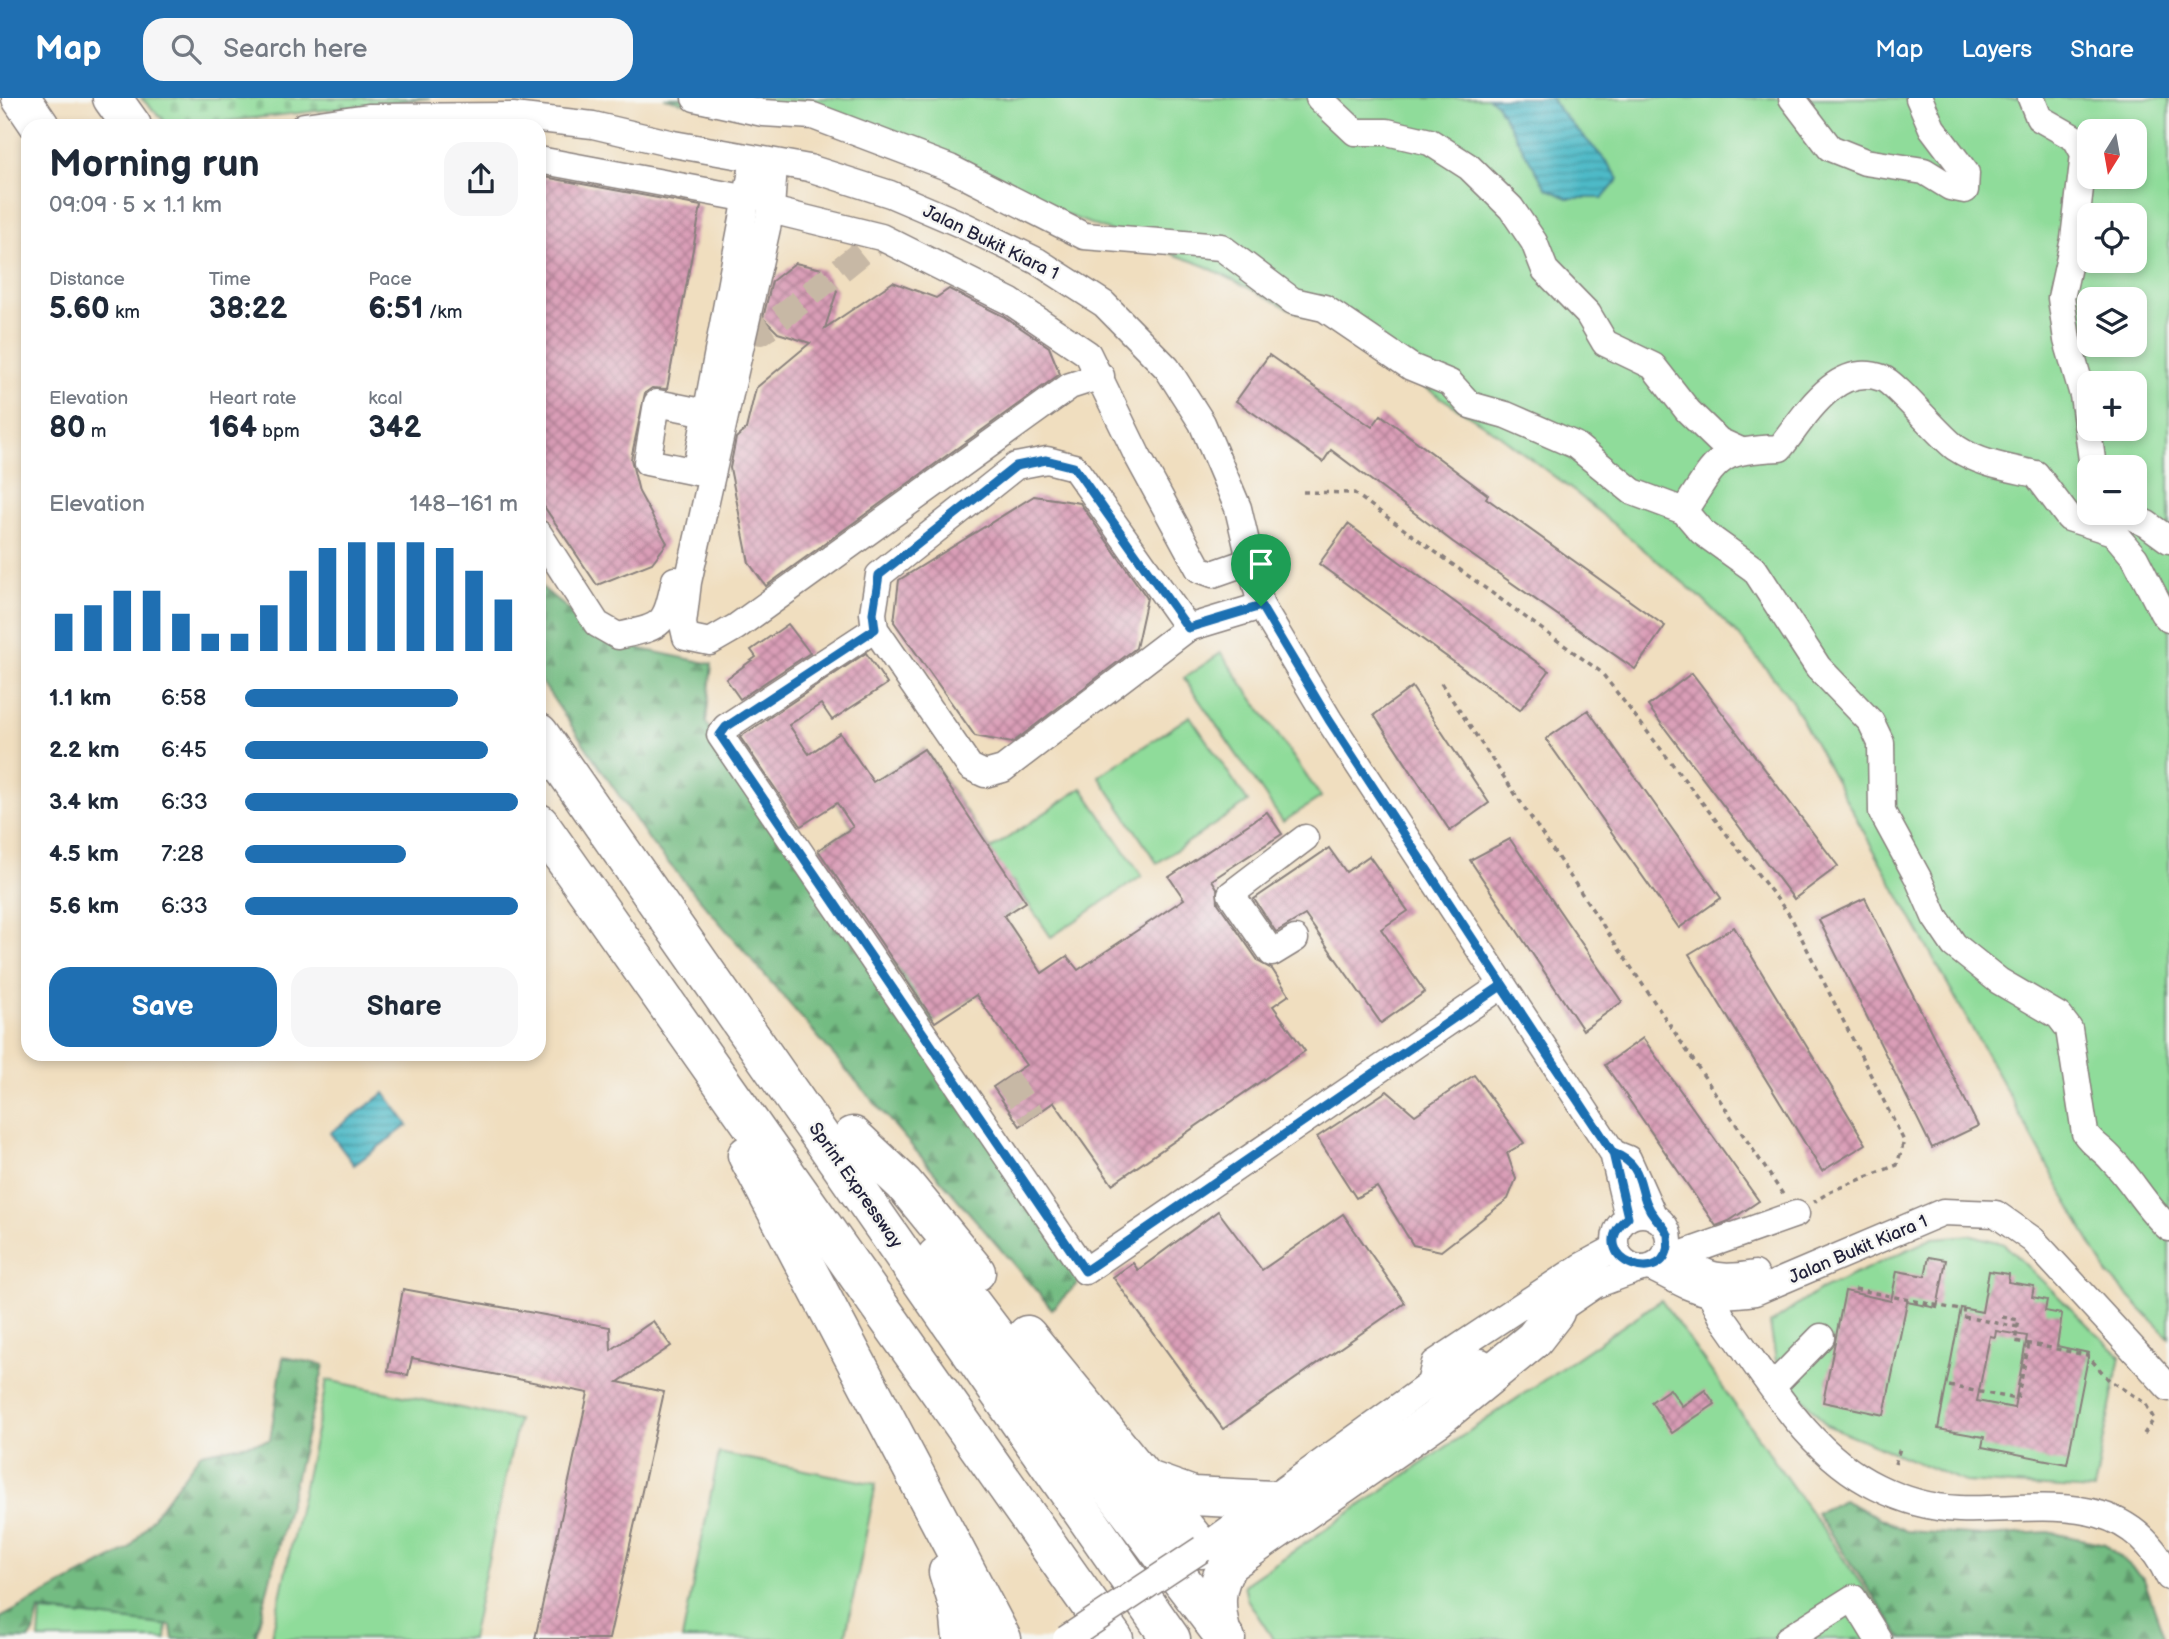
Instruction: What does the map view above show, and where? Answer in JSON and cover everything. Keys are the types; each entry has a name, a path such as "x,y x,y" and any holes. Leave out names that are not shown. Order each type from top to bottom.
{"highway":[{"path":"21,98 35,119"},
{"path":"47,98 60,119"},
{"path":"88,98 121,119"},
{"name":"Sprint Expressway","path":"546,743 1171,1639"},
{"path":"546,833 1114,1639"},
{"path":"690,946 733,986 853,1136 902,1212 1224,1636"},
{"path":"668,1008 1002,1639"},
{"path":"853,1136 904,1184 1202,1549"},
{"path":"1224,1636 1216,1606 1218,1581 1229,1563 1436,1419 1534,1339 1555,1312"},
{"path":"1148,1480 1193,1496 1272,1500"},
{"path":"938,1519 939,1544 959,1608 962,1639"}],"street":[{"path":"695,98 763,113 813,116 950,168 1084,236 1221,247 1293,301 1324,308 1411,366 1450,383 1470,405 1506,415 1575,445 1633,492 1684,511 1702,532 1755,570 1818,667 1871,722 1881,743 1882,812 1918,878 1935,918 1954,945 1973,962 1999,981 2059,1016 2069,1029 2085,1133 2094,1146 2111,1158 2149,1209 2169,1227"},
{"path":"1319,98 1354,132 1387,132 1430,142 1469,167 1511,208 1534,242 1545,270 1588,314 1605,343 1653,366 1719,441 1739,450"},
{"path":"1792,98 1830,148 1865,162 1924,171 1950,187 1965,190 1966,173 1932,128 1919,98"},
{"path":"2031,98 2039,118 2076,138 2084,154 2074,239 2061,298 2067,340 2083,395 2091,455"},
{"name":"Jalan Bukit Kiara 1","path":"474,119 513,116 540,119"},
{"name":"Jalan Bukit Kiara 1","path":"546,120 593,125 726,155 809,169 890,194 1037,261 1104,304 1167,368 1202,423 1238,508 1261,606 1329,720 1501,986 1613,1153 1628,1159 1632,1165 1641,1217"},
{"path":"721,192 726,155"},
{"path":"546,161 721,192 868,232 1012,302 1088,354 1101,376 1136,455 1199,569 1213,574 1250,561"},
{"path":"764,162 760,204 688,582 683,624 686,637 710,642 736,627 1070,386 1101,376"},
{"path":"546,545 597,624 618,636 656,627 668,612 707,413 760,204"},
{"path":"1684,511 1718,460 1739,450 1780,448 1826,390 1856,376 1883,378 1955,447 1980,461 2036,474 2069,518 2113,532 2135,558 2163,613 2169,619"},
{"path":"696,472 647,461 657,403 707,413"},
{"path":"1188,628 1074,467 1046,460 1016,466 879,575 873,613 875,629 970,767 985,774 1003,769 1188,628 1261,606"},
{"path":"2147,524 2169,541"},
{"path":"875,629 726,727 720,735 1085,1271 1501,986"},
{"path":"1295,939 1272,953 1231,894 1306,838"},
{"name":"Jalan Bukit Kiara 1","path":"1659,1260 1700,1273 1728,1278 1756,1274 1945,1196 1985,1197 2016,1208 2049,1234 2169,1365"},
{"name":"Jalan Bukit Kiara 1","path":"1712,1296 1755,1292 1943,1212 1996,1214 2033,1240 2169,1388"},
{"path":"1066,1639 1272,1500 1430,1384 1451,1382 1595,1286 1659,1260 1796,1214"},
{"path":"1659,1260 1668,1235 1641,1217 1616,1230 1615,1248 1625,1262 1659,1260 1712,1296 1722,1317 1813,1441 1844,1469 1878,1488 1925,1506 1959,1509 2068,1506 2110,1517 2129,1528 2147,1544 2169,1577"},
{"path":"1430,1384 1435,1363 1580,1267 1615,1248"},
{"path":"1773,1386 1821,1337"},
{"path":"1788,1639 1853,1598 1878,1639"}],"path":[{"path":"1303,492 1354,493 1601,672 1790,917 1904,1141 1897,1165 1831,1191 1796,1214 1441,683"},
{"path":"1855,1289 1965,1311"},
{"path":"1964,1317 2018,1327"},
{"path":"2002,1317 2019,1320 2015,1341 2087,1355 2109,1380 2145,1403 2154,1419 2144,1434"},
{"path":"1949,1386 2017,1399 2029,1343"},
{"path":"1895,1464 1900,1448"}],"green space":[{"path":"141,98 430,98 246,119 162,119"},
{"path":"664,98 2169,98 2169,1338 2108,1275 1790,698 1741,638 1699,596 1580,496 1498,434 1344,336 1203,265 809,121 738,115"},
{"path":"546,591 608,642 712,664 706,723 1081,1280 1052,1309 652,844 546,688"},
{"path":"1221,653 1321,797 1283,822 1184,678"},
{"path":"1190,716 1248,802 1157,863 1099,776"},
{"path":"924,749 991,849 1082,788 1142,876 1051,937 1012,880 1026,902 1004,917 1032,959 932,1023 818,850 853,827 826,786 873,782"},
{"path":"1972,1235 2004,1244 2120,1356 2094,1490 1965,1482 1826,1425 1777,1367 1770,1324 1818,1291 1933,1238"},
{"path":"1661,1300 1900,1639 1273,1639 1247,1599 1244,1585"},
{"path":"283,1357 324,1365 255,1639 173,1639 171,1626 39,1610 34,1633 28,1639 0,1639 0,1618 129,1549 201,1453 270,1440"},
{"path":"327,1380 518,1420 471,1639 271,1639"},
{"path":"719,1453 876,1484 845,1639 682,1639"},
{"path":"1843,1500 1906,1531 1984,1536 2048,1532 2105,1544 2144,1579 2165,1639 1903,1639 1816,1513"},
{"path":"41,1612 167,1623 166,1639 39,1639"}],"water":[{"path":"1488,98 1551,98 1619,179 1603,198 1567,198 1546,188 1496,103"},
{"path":"385,1093 408,1125 354,1165 330,1133"}],"building":[{"path":"546,177 701,206 667,389 652,388 645,393 631,459 639,492 667,543 652,563 597,585 546,509"},
{"path":"795,263 822,269 837,291 825,328 893,282 936,298 949,289 1003,316 1049,347 1060,374 766,586 749,563 730,468 736,438 746,429 756,388 810,343 778,333 763,318 772,281"},
{"path":"1269,355 1372,427 1381,415 1488,495 1486,498 1665,626 1635,669 1453,542 1331,450 1323,462 1236,401"},
{"path":"1034,496 1080,503 1147,598 1136,648 1012,743 975,736 894,622 899,580"},
{"path":"1348,524 1549,671 1520,710 1319,564"},
{"path":"788,624 810,653 740,699 726,679 756,657 751,650"},
{"path":"866,653 887,684 832,720 821,704 789,725 809,754 840,733 873,782 924,749 1026,902 1004,916 1042,973 1067,956 1078,970 1184,899 1169,877 1267,812 1282,834 1212,880 1217,888 1218,903 1259,962 1272,969 1289,995 1273,1006 1305,1051 1112,1184 1054,1102 1020,1126 993,1087 1026,1065 976,995 935,1022 818,850 853,827 837,803 801,826 740,737"},
{"path":"1692,673 1838,866 1794,899 1648,706"},
{"path":"1412,687 1489,803 1450,831 1374,715"},
{"path":"1588,710 1721,898 1679,928 1546,739"},
{"path":"1510,839 1622,1002 1583,1030 1470,860"},
{"path":"1329,848 1346,872 1369,856 1408,911 1381,929 1425,992 1381,1023 1305,915 1276,932 1254,899"},
{"path":"1865,898 1978,1126 1932,1148 1819,920"},
{"path":"1734,927 1866,1144 1822,1171 1689,954"},
{"path":"1643,1038 1759,1201 1729,1221 1716,1226 1605,1065"},
{"path":"1474,1075 1524,1143 1507,1153 1516,1179 1508,1199 1441,1251 1413,1245 1377,1187 1356,1198 1317,1137 1387,1091 1415,1115"},
{"path":"1218,1211 1262,1270 1343,1214 1405,1303 1223,1429 1113,1277 1133,1263 1138,1270"},
{"path":"1929,1257 1946,1260 1937,1308 1907,1302 1884,1415 1823,1402 1845,1291 1891,1301 1897,1271 1925,1276"},
{"path":"1989,1271 2009,1274 2008,1282 2034,1286 2032,1297 2047,1300 2045,1311 2062,1314 2057,1346 2089,1353 2067,1464 1982,1447 1984,1437 1938,1429 1961,1308 1982,1312","holes":["1996,1331 2027,1336 2014,1408 1977,1401 1990,1336 1995,1337"]},
{"path":"403,1289 610,1327 611,1350 653,1321 671,1346 618,1382 664,1392 609,1639 535,1639 588,1393 412,1358 408,1375 388,1371"},
{"path":"1670,1389 1682,1406 1705,1390 1715,1404 1672,1433 1651,1402"}],"tunnel":[{"path":"746,328 761,332 770,326 881,237"},
{"path":"1006,1079 1033,1117"}],"route":[{"path":"1261,606 1188,628 1074,467 1046,460 1016,466 879,575 873,613 875,629 726,727 720,735 1004,1148 1085,1271 1380,1066 1501,986 1562,1075 1613,1153 1628,1159 1636,1171 1654,1217 1661,1222 1668,1235 1667,1251 1657,1263 1650,1267 1633,1267 1619,1256 1615,1248 1616,1230 1628,1217 1621,1184 1615,1172 1613,1153 1501,986 1329,720 1261,606"}]}
